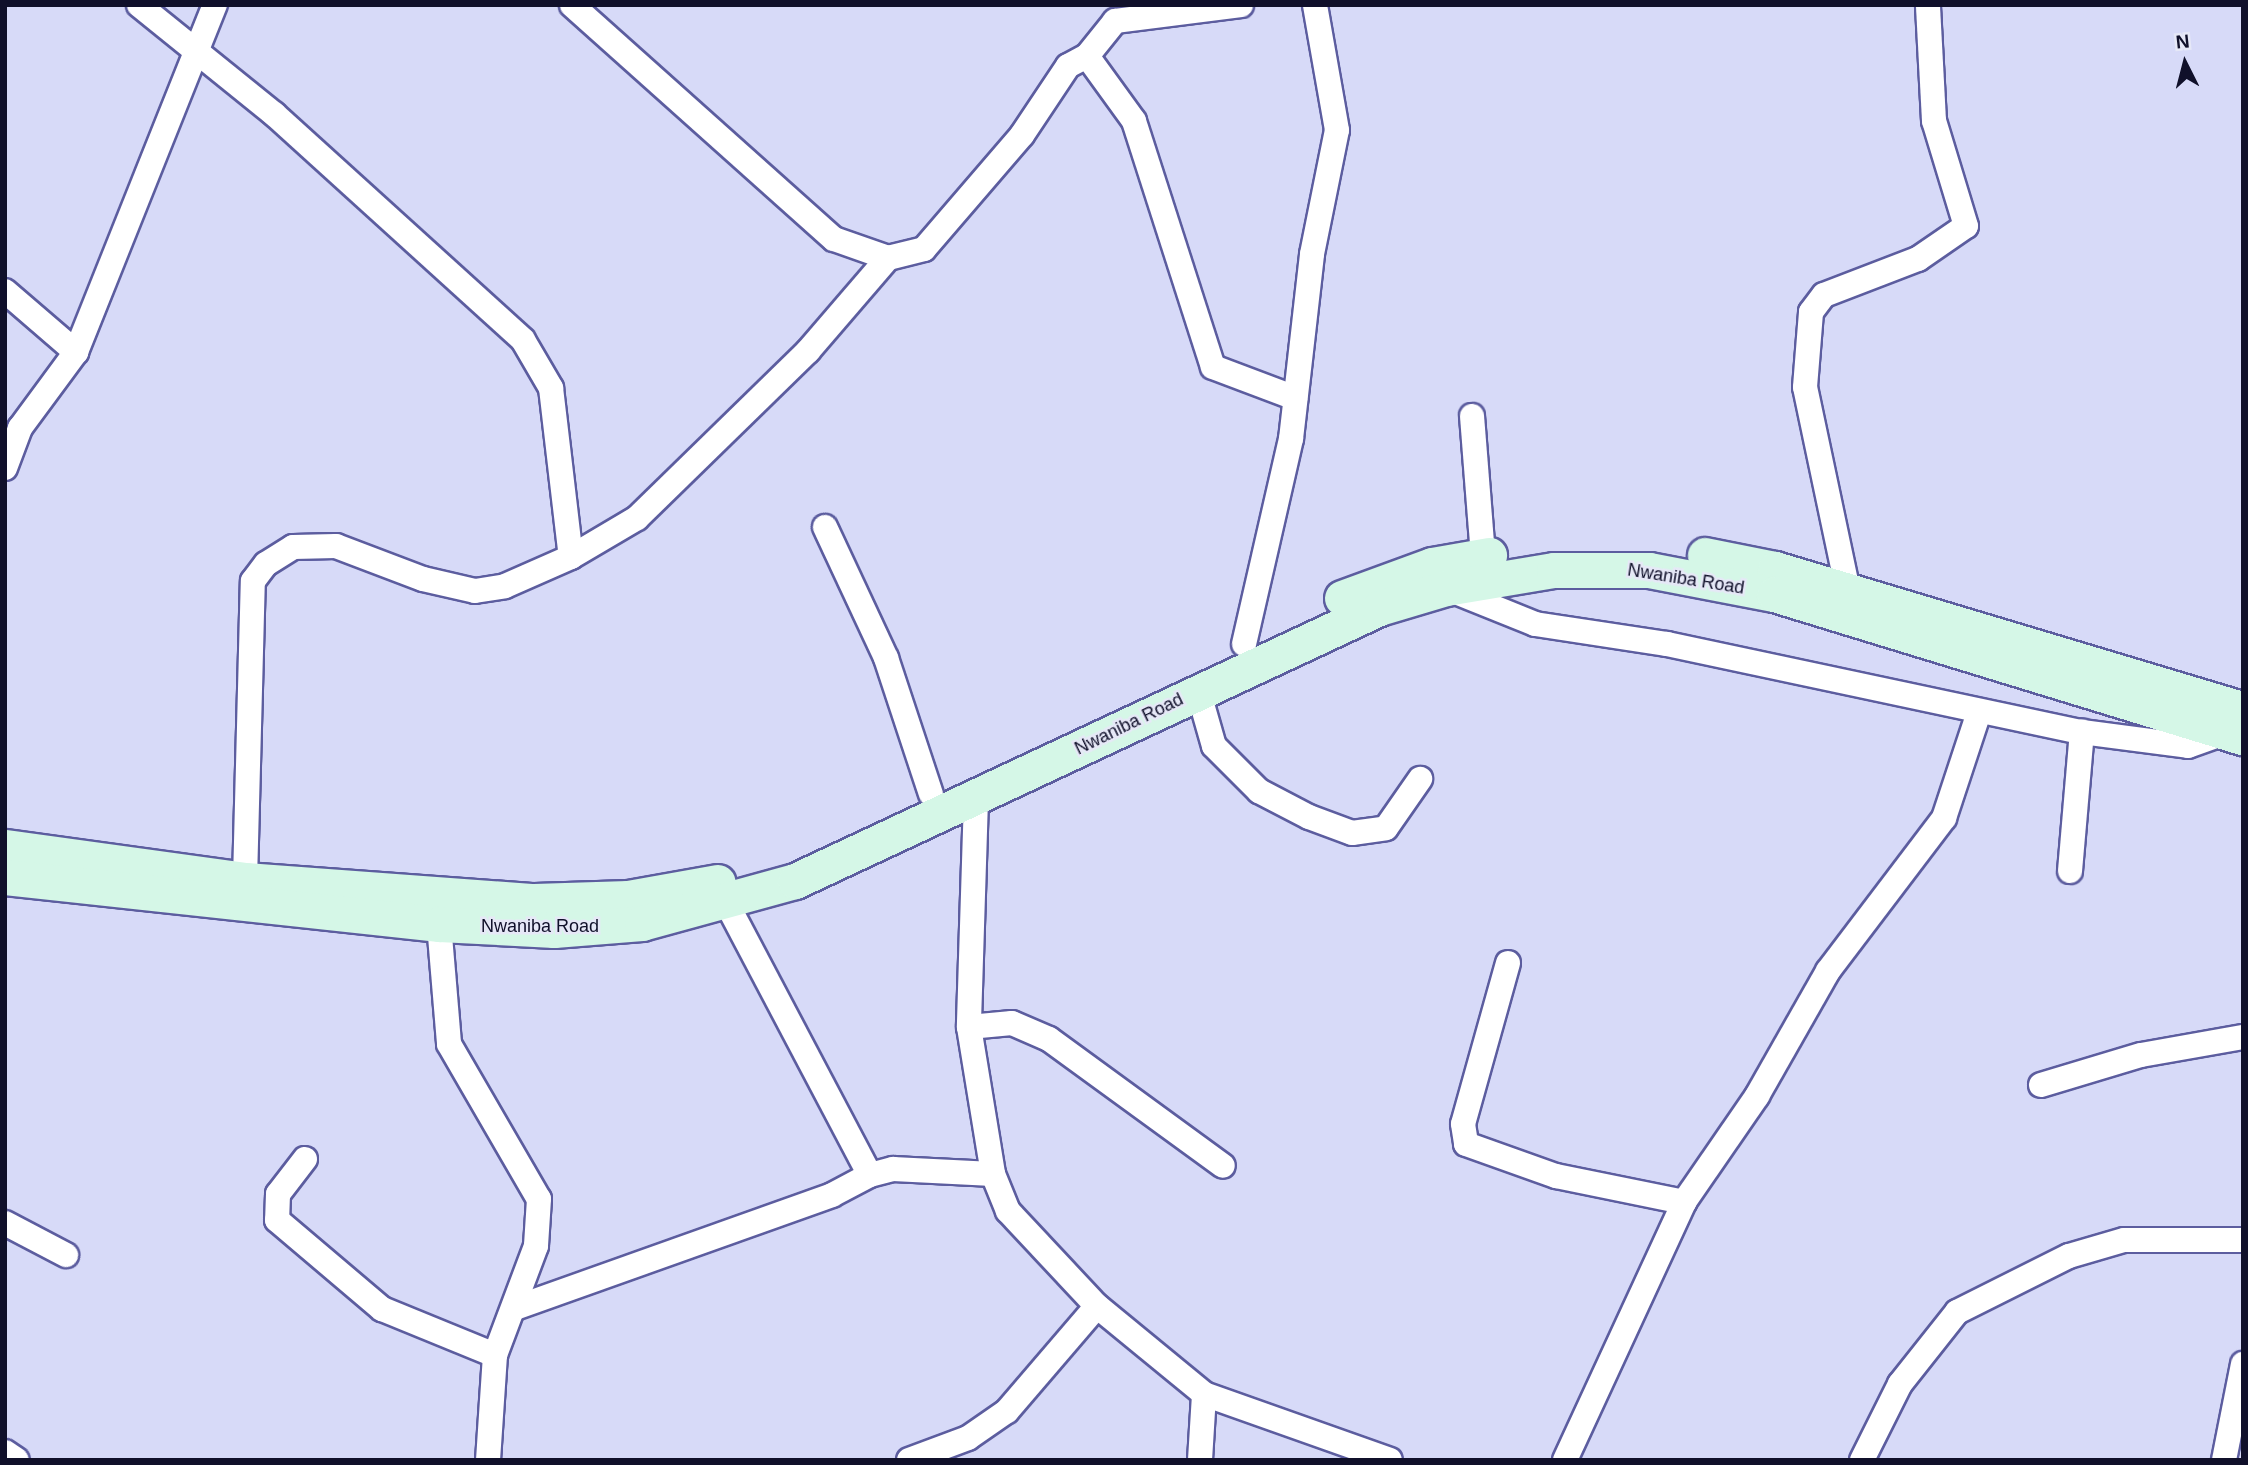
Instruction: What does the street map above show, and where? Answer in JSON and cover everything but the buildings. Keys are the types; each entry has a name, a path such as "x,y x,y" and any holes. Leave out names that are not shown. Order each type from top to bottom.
{"main road":[{"path":"5,847 245,880 545,902 628,898 747,874 931,794 1244,644 1385,581 1483,556 1595,544 1656,547 1775,569 1848,591 2237,726"},
{"name":"Nwaniba Road","path":"5,877 439,924 593,929 727,904 795,881 976,799 1198,690 1347,621 1446,588 1600,567 1691,576 1774,594 2237,726"}],"street":[{"path":"139,5 197,51 523,340 551,388 571,556"},
{"path":"5,468 20,428 76,352 215,5"},
{"path":"572,5 834,239 888,258 924,249 1022,135 1069,66 1087,56 1115,21 1241,5"},
{"path":"1244,644 1295,398 1312,254 1337,130 1315,5"},
{"path":"1848,591 1805,387 1811,312 1824,295 1918,259 1966,226 1934,121 1928,5"},
{"path":"1087,56 1134,121 1213,367 1295,398"},
{"path":"245,880 253,581 266,564 293,547 335,546 475,591 505,586 571,556 637,518 808,351 888,258"},
{"path":"5,291 76,352"},
{"path":"1472,416 1483,556"},
{"path":"825,527 887,657 931,794"},
{"path":"1446,588 1535,624 1667,644 2082,732 2188,746 2237,726"},
{"path":"1198,690 1214,746 1259,791 1309,817 1352,833 1386,828 1420,779"},
{"path":"1565,1460 1684,1202 1757,1096 1828,971 1944,818 1979,712"},
{"path":"2070,871 2082,732"},
{"path":"976,799 969,1027 993,1174 1008,1210 1097,1306 1204,1394 1390,1460"},
{"path":"727,904 870,1175"},
{"path":"439,924 449,1044 539,1199 536,1246 518,1307 495,1355 488,1460"},
{"path":"1508,963 1463,1124 1466,1144 1556,1176 1684,1202"},
{"path":"969,1027 1012,1023 1049,1039 1223,1166"},
{"path":"2040,1085 2141,1055 2243,1037"},
{"path":"305,1159 278,1194 277,1220 382,1309 495,1355"},
{"path":"518,1307 832,1195 870,1175 893,1169 993,1174"},
{"path":"5,1223 66,1255"},
{"path":"1863,1460 1900,1384 1956,1312 2069,1256 2124,1240 2243,1240"},
{"path":"909,1460 968,1438 1007,1411 1097,1306"},
{"path":"2224,1460 2243,1364"},
{"path":"1200,1460 1204,1394"},
{"path":"5,1452 17,1460"}]}
